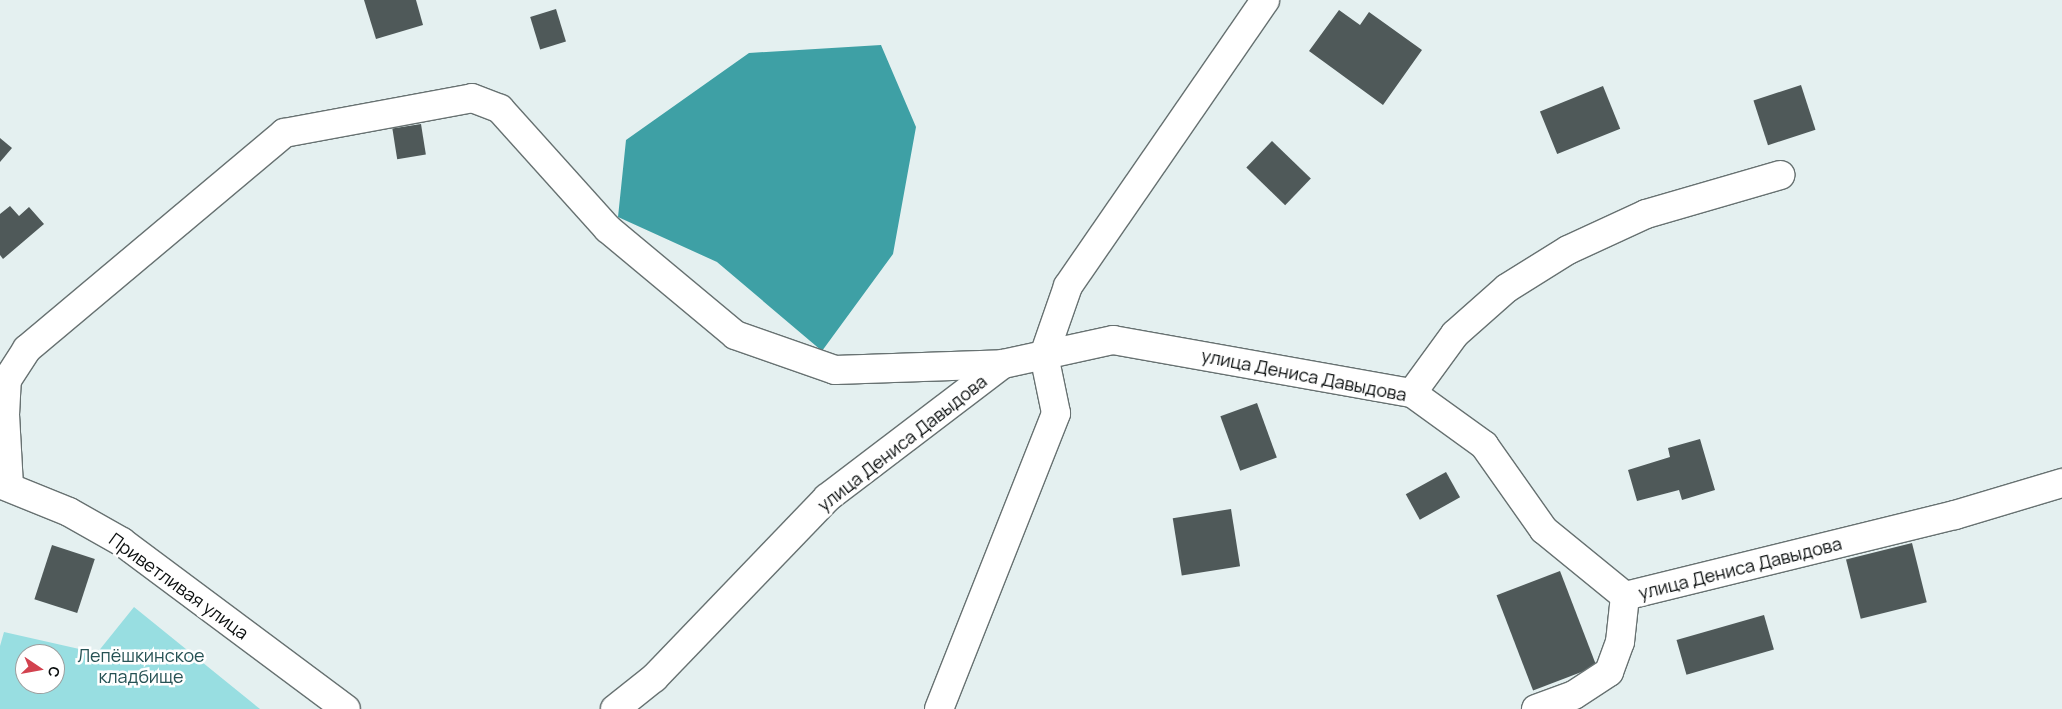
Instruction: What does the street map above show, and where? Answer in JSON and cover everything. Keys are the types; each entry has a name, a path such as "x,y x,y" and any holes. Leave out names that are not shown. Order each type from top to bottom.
{"street":[{"path":"938,709 1056,413 1044,355 1068,286 1265,0"},
{"path":"5,485 4,415 8,380 26,349 261,152 284,133 472,98 500,109 608,229 735,335 835,370 1003,364"},
{"path":"1412,393 1455,334 1507,288 1568,250 1646,214 1780,175"},
{"name":"улица Дениса Давыдова","path":"614,709 654,678 827,498 1003,364 1113,340 1412,393 1484,445 1544,530 1625,596 1955,515 2062,483"},
{"name":"Приветливая улица","path":"5,485 68,512 122,542 346,709"},
{"path":"1536,709 1574,695 1610,672 1620,642 1625,596"}],"green space":[{"name":"Лепёшкинское кладбище","path":"134,607 260,709 0,709 0,646 4,632 57,644 15,644 15,694 65,694 65,646 97,653"}],"shaded area":[{"path":"881,45 916,127 893,254 822,351 717,262 618,217 626,140 749,53"}],"building":[{"path":"364,0 416,0 423,25 376,39"},
{"path":"556,9 566,42 540,49 530,17"},
{"path":"1339,10 1360,25 1369,12 1422,50 1383,105 1309,51"},
{"path":"1801,85 1816,130 1768,145 1753,100"},
{"path":"1603,86 1620,129 1557,154 1540,111"},
{"path":"421,124 426,155 397,159 392,129"},
{"path":"0,138 12,148 0,162"},
{"path":"1272,141 1311,179 1285,205 1246,168"},
{"path":"10,206 19,216 29,207 44,224 3,259 0,255 0,214"},
{"path":"1257,403 1277,458 1240,471 1220,416"},
{"path":"1700,439 1715,490 1682,500 1679,490 1637,501 1628,470 1670,457 1668,448"},
{"path":"1446,472 1460,497 1420,520 1406,494"},
{"path":"1231,509 1240,566 1182,576 1173,518"},
{"path":"1912,543 1927,602 1861,619 1846,559"},
{"path":"52,545 95,559 77,613 34,599"},
{"path":"1560,571 1597,666 1533,691 1497,595"},
{"path":"1764,615 1774,650 1686,675 1677,640"}]}
